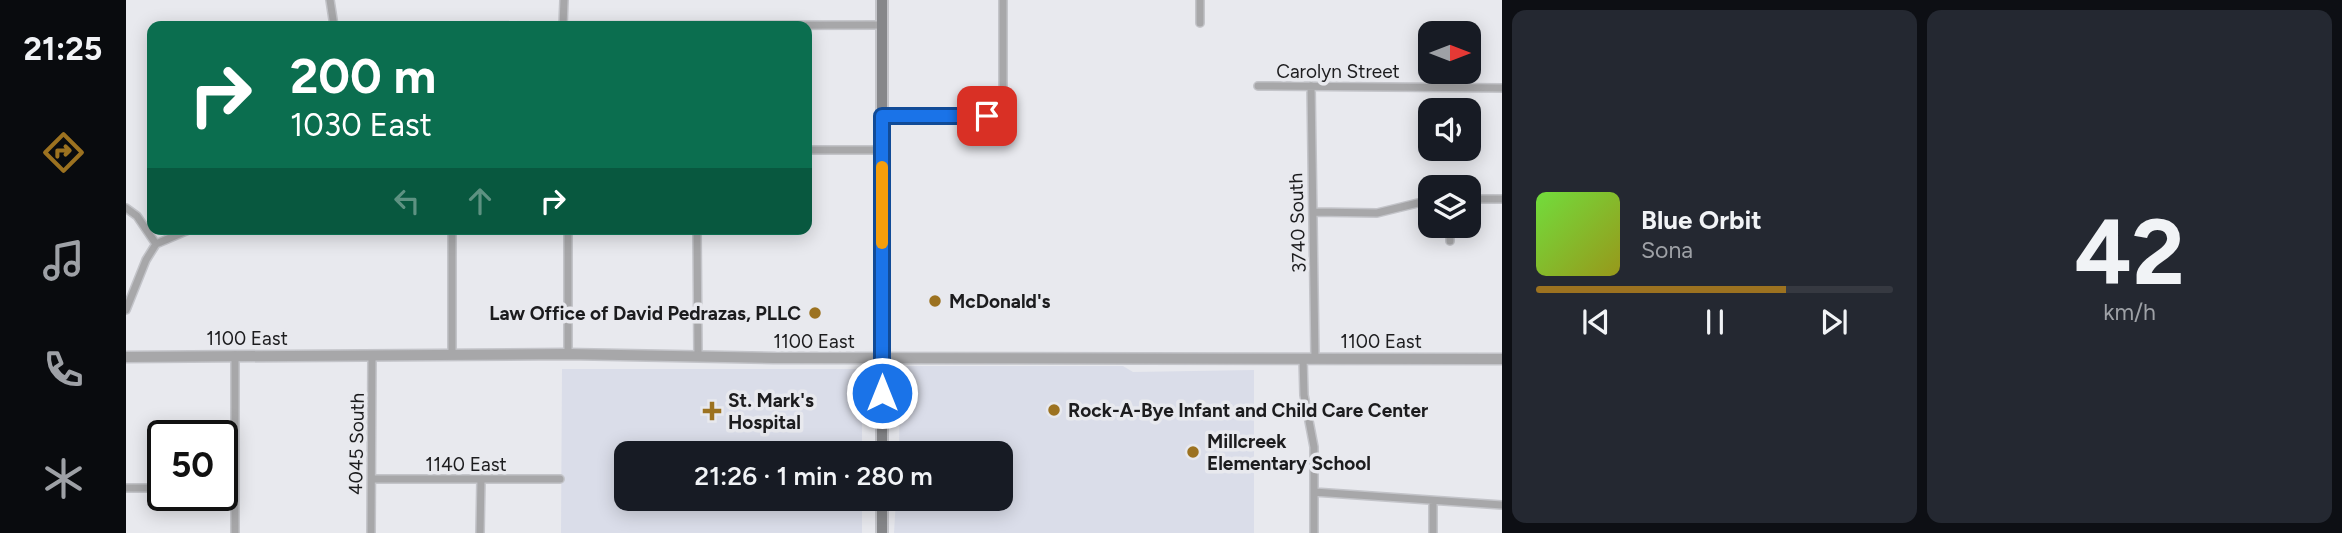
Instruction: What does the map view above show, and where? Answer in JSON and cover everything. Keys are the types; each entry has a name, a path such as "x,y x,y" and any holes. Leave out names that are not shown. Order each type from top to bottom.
{"main road":[{"path":"882,0 882,441"},
{"path":"882,511 882,533"}],"street":[{"path":"330,0 333,21"},
{"path":"563,21 564,0"},
{"path":"882,116 987,116 1000,113 1003,99 1003,0"},
{"path":"1200,0 1200,23"},
{"path":"812,25 882,25"},
{"name":"Carolyn Street","path":"1258,86 1502,88"},
{"name":"3740 South","path":"1311,86 1310,167 1315,212 1315,358"},
{"path":"812,150 882,150"},
{"path":"1481,199 1502,199"},
{"path":"1315,212 1377,213 1418,203"},
{"path":"126,208 137,216 147,231"},
{"path":"150,235 156,244"},
{"path":"126,310 146,260 156,244 177,235"},
{"path":"452,235 452,355"},
{"path":"568,235 568,354"},
{"path":"697,235 698,356"},
{"name":"1100 East","path":"126,357 568,354 882,359 1502,359"},
{"path":"235,355 235,420"},
{"name":"4045 South","path":"371,533 372,355"},
{"path":"1303,358 1304,395 1314,447 1314,533"},
{"name":"1140 East","path":"372,479 559,479"},
{"path":"480,533 481,480"},
{"path":"126,488 147,488"},
{"path":"1314,492 1502,505"},
{"path":"1433,501 1433,533"},
{"path":"235,511 235,533"}],"shaded area":[{"path":"907,366 1123,366 1133,372 1254,370 1254,533 894,533 895,511 1013,511 1013,441 899,441 900,373"},
{"name":"St. Mark's Hospital","path":"562,369 862,369 862,441 614,441 614,511 862,511 862,533 561,533"}],"slow traffic":[{"path":"882,167 882,243"}],"place":[{"name":"McDonald's","path":"935,301"},
{"name":"Law Office of David Pedrazas, PLLC","path":"815,313"},
{"name":"Rock-A-Bye Infant and Child Care Center","path":"1054,410"},
{"name":"St. Mark's Hospital","path":"712,411"},
{"name":"Millcreek Elementary School","path":"1193,452"}],"route":[{"path":"882,393 882,116 987,116"}]}
